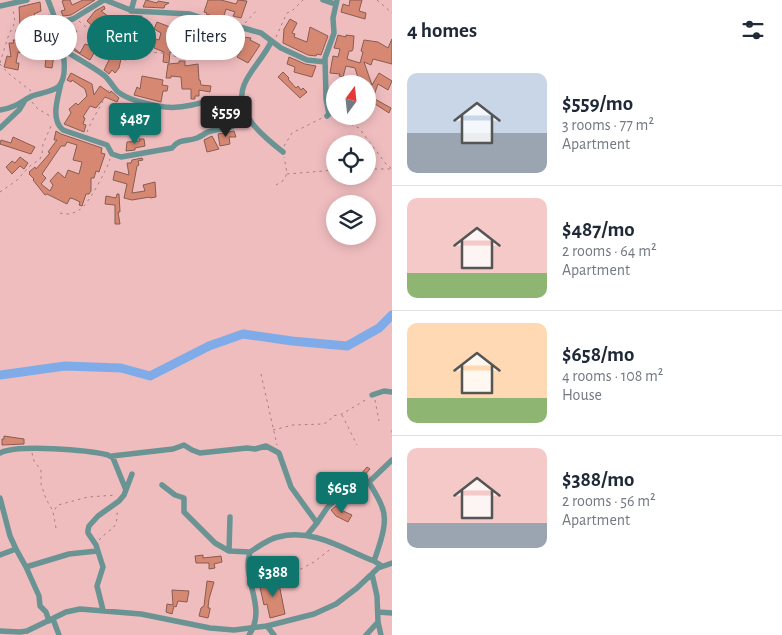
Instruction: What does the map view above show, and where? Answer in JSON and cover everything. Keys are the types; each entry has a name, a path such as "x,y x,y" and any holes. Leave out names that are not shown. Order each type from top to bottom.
{"street":[{"path":"0,6 27,0"},
{"path":"48,0 54,15"},
{"path":"77,16 104,0 131,10 193,15"},
{"path":"131,10 134,0"},
{"path":"323,0 336,2 333,18 334,33 325,58 326,98"},
{"path":"245,28 261,33 281,48 306,60 325,62"},
{"path":"246,117 243,99 244,86 273,42"},
{"path":"77,58 97,71 120,93 143,102 170,107 207,103 246,117 282,152"},
{"path":"63,60 64,72 56,118 58,126 63,130 106,146 112,154 121,157 172,148 177,142 186,138 195,138 211,131 233,127 246,117"},
{"path":"0,110 11,108 29,98 56,88 61,83"},
{"path":"0,128 29,98"},
{"path":"373,395 384,391 392,392"},
{"path":"0,453 12,449 30,449 63,450 112,456 169,449 184,445 200,452 253,449 266,446 279,453 291,487 317,523"},
{"path":"112,456 125,493"},
{"path":"307,534 344,490 355,484 364,485 369,482 392,460"},
{"path":"103,610 98,586 103,567 95,544 88,533 89,526 125,493 132,474"},
{"path":"369,482 384,514 384,531 374,561"},
{"path":"162,485 175,495 184,498 184,512 210,539 229,551 250,552 277,537 307,534 319,537 392,569"},
{"path":"0,498 10,536 39,596 40,606 46,612 60,635"},
{"path":"229,551 230,518"},
{"path":"0,555 16,549"},
{"path":"26,567 69,554 97,551"},
{"path":"249,635 254,627 256,611 248,562 250,552"},
{"path":"229,635 254,627 267,626 314,614 336,604 372,574 383,566 392,563"},
{"path":"372,574 381,635"},
{"path":"0,631 9,633 27,631 72,610 103,610 141,614 210,628 242,630"},
{"path":"378,612 392,613"},
{"path":"366,635 378,622"},
{"path":"267,626 274,635"}],"path":[{"path":"273,42 287,12 292,12 303,0"},
{"path":"377,0 392,13"},
{"path":"0,192 16,181 30,166 40,159 43,144 52,125 53,118 38,109 29,98 29,88 9,74 0,63 15,22 12,4"},
{"path":"245,23 257,10"},
{"path":"77,19 92,33 119,44 129,51 166,54"},
{"path":"84,137 112,84"},
{"path":"276,185 284,180 286,173 286,162 282,152 285,142 292,133 326,116"},
{"path":"352,125 359,128 392,169"},
{"path":"60,213 73,213 84,207 104,175 112,154"},
{"path":"376,169 392,169"},
{"path":"286,173 326,171"},
{"path":"261,374 279,453"},
{"path":"273,430 293,425 323,424 328,422 333,416 342,414 373,395 379,421"},
{"path":"342,414 357,445"},
{"path":"392,430 392,437"},
{"path":"30,449 34,461 41,470 41,484 53,512 56,528"},
{"path":"53,512 56,506 62,503 99,495 125,493"},
{"path":"95,544 116,526 117,502"},
{"path":"250,574 301,569 314,562 336,545"}],"building":[{"path":"70,0 72,5 83,0 95,0 71,15 63,15 61,11 65,10 62,1"},
{"path":"146,0 157,3 158,1 169,3 164,8 143,7"},
{"path":"208,0 221,0 236,4 238,0 247,1 242,15 234,15 235,12 226,9 224,15 209,15 204,12"},
{"path":"350,0 362,0 359,11 366,13 365,19 341,12 343,4 349,6"},
{"path":"40,2 41,11 34,15 19,15 19,7"},
{"path":"104,6 105,9 101,11 107,15 92,15"},
{"path":"290,19 297,23 292,33 295,34 294,37 307,42 310,27 328,36 321,55 308,55 283,43 284,29"},
{"path":"157,22 166,25 166,60 169,60 169,63 163,62 164,52 156,49 156,39 159,40 161,33 156,30"},
{"path":"338,35 354,36 353,49 349,51 347,59 360,63 364,40 378,42 388,48 392,39 392,64 373,59 371,65 364,62 369,75 357,75 355,68 346,66 344,75 330,73 333,56 338,57 340,49 334,48"},
{"path":"245,37 251,38 250,40 260,45 248,63 242,60 245,60"},
{"path":"13,40 15,40 15,60 16,63 19,63 18,70 4,67 7,56 11,57 9,43 14,43"},
{"path":"85,44 87,45 87,58 77,52 77,50 80,53"},
{"path":"289,57 305,64 316,66 312,77 294,72 295,67 287,64"},
{"path":"46,60 53,60 52,68 45,67"},
{"path":"109,60 121,60 119,68 115,73 112,70 109,74 104,70"},
{"path":"179,61 185,61 185,66 198,64 201,85 211,86 210,92 199,90 199,96 191,99 191,89 182,89 181,77 171,76 171,78 166,78 168,64 179,63"},
{"path":"283,72 296,88 298,86 301,90 303,88 307,92 300,98 278,77"},
{"path":"71,73 92,84 94,95 100,86 110,93 111,91 119,98 117,102 105,97 96,108 90,106 83,117 85,118 83,124 86,125 84,132 64,124 71,113 69,109 76,103 78,105 87,96 85,89 72,80 71,82 67,80"},
{"path":"379,73 392,81 388,90 378,84 376,90 376,78"},
{"path":"142,76 163,80 162,85 168,86 167,91 163,91 161,102 134,95 137,87 140,89"},
{"path":"376,100 391,108 389,113 376,105"},
{"path":"56,131 102,148 101,153 105,154 99,172 96,171 94,178 91,178 91,191 89,194 86,194 82,206 79,205 80,202 74,199 70,198 67,204 47,194 45,195 29,174 50,153 48,152 57,140 54,140","holes":["67,142 77,145 73,160 82,162 79,174 68,170 65,178 58,172 50,181 53,185 50,191 41,184 46,178 42,174 61,146 65,146"]},
{"path":"234,131 236,137 229,137 230,144 220,146 218,134"},
{"path":"212,136 219,149 207,152 204,140"},
{"path":"13,137 35,147 31,154 0,144 1,140 11,143"},
{"path":"139,139 144,139 145,146 126,151 127,142 140,141"},
{"path":"20,157 28,163 24,169 20,166 12,174 6,167 12,161 15,163"},
{"path":"142,158 143,160 138,161 139,165 137,166 132,193 145,191 143,185 155,182 156,197 132,200 124,198 127,184 113,180 115,171 129,175 127,163"},
{"path":"117,194 119,194 120,212 118,212 120,224 115,224 115,205 105,204 106,196 116,198"},
{"path":"4,436 24,439 24,444 2,445"},
{"path":"367,467 370,469 364,476 366,478 353,480 343,486 341,482 359,473 361,474"},
{"path":"336,506 342,513 343,511 352,515 348,522 336,516 331,510"},
{"path":"203,555 203,558 221,556 222,562 214,564 215,568 209,569 209,563 196,563 195,556"},
{"path":"278,579 285,614 270,618 267,604 264,605 259,583"},
{"path":"207,581 214,582 209,599 208,608 210,610 208,618 199,616 201,608 204,606"},
{"path":"172,590 189,591 187,602 178,601 176,607 174,606 172,614 166,612 167,604 173,605"}],"waterway":[{"path":"0,375 65,366 121,368 150,376 209,346 243,334 347,346 379,328 392,315"}]}
